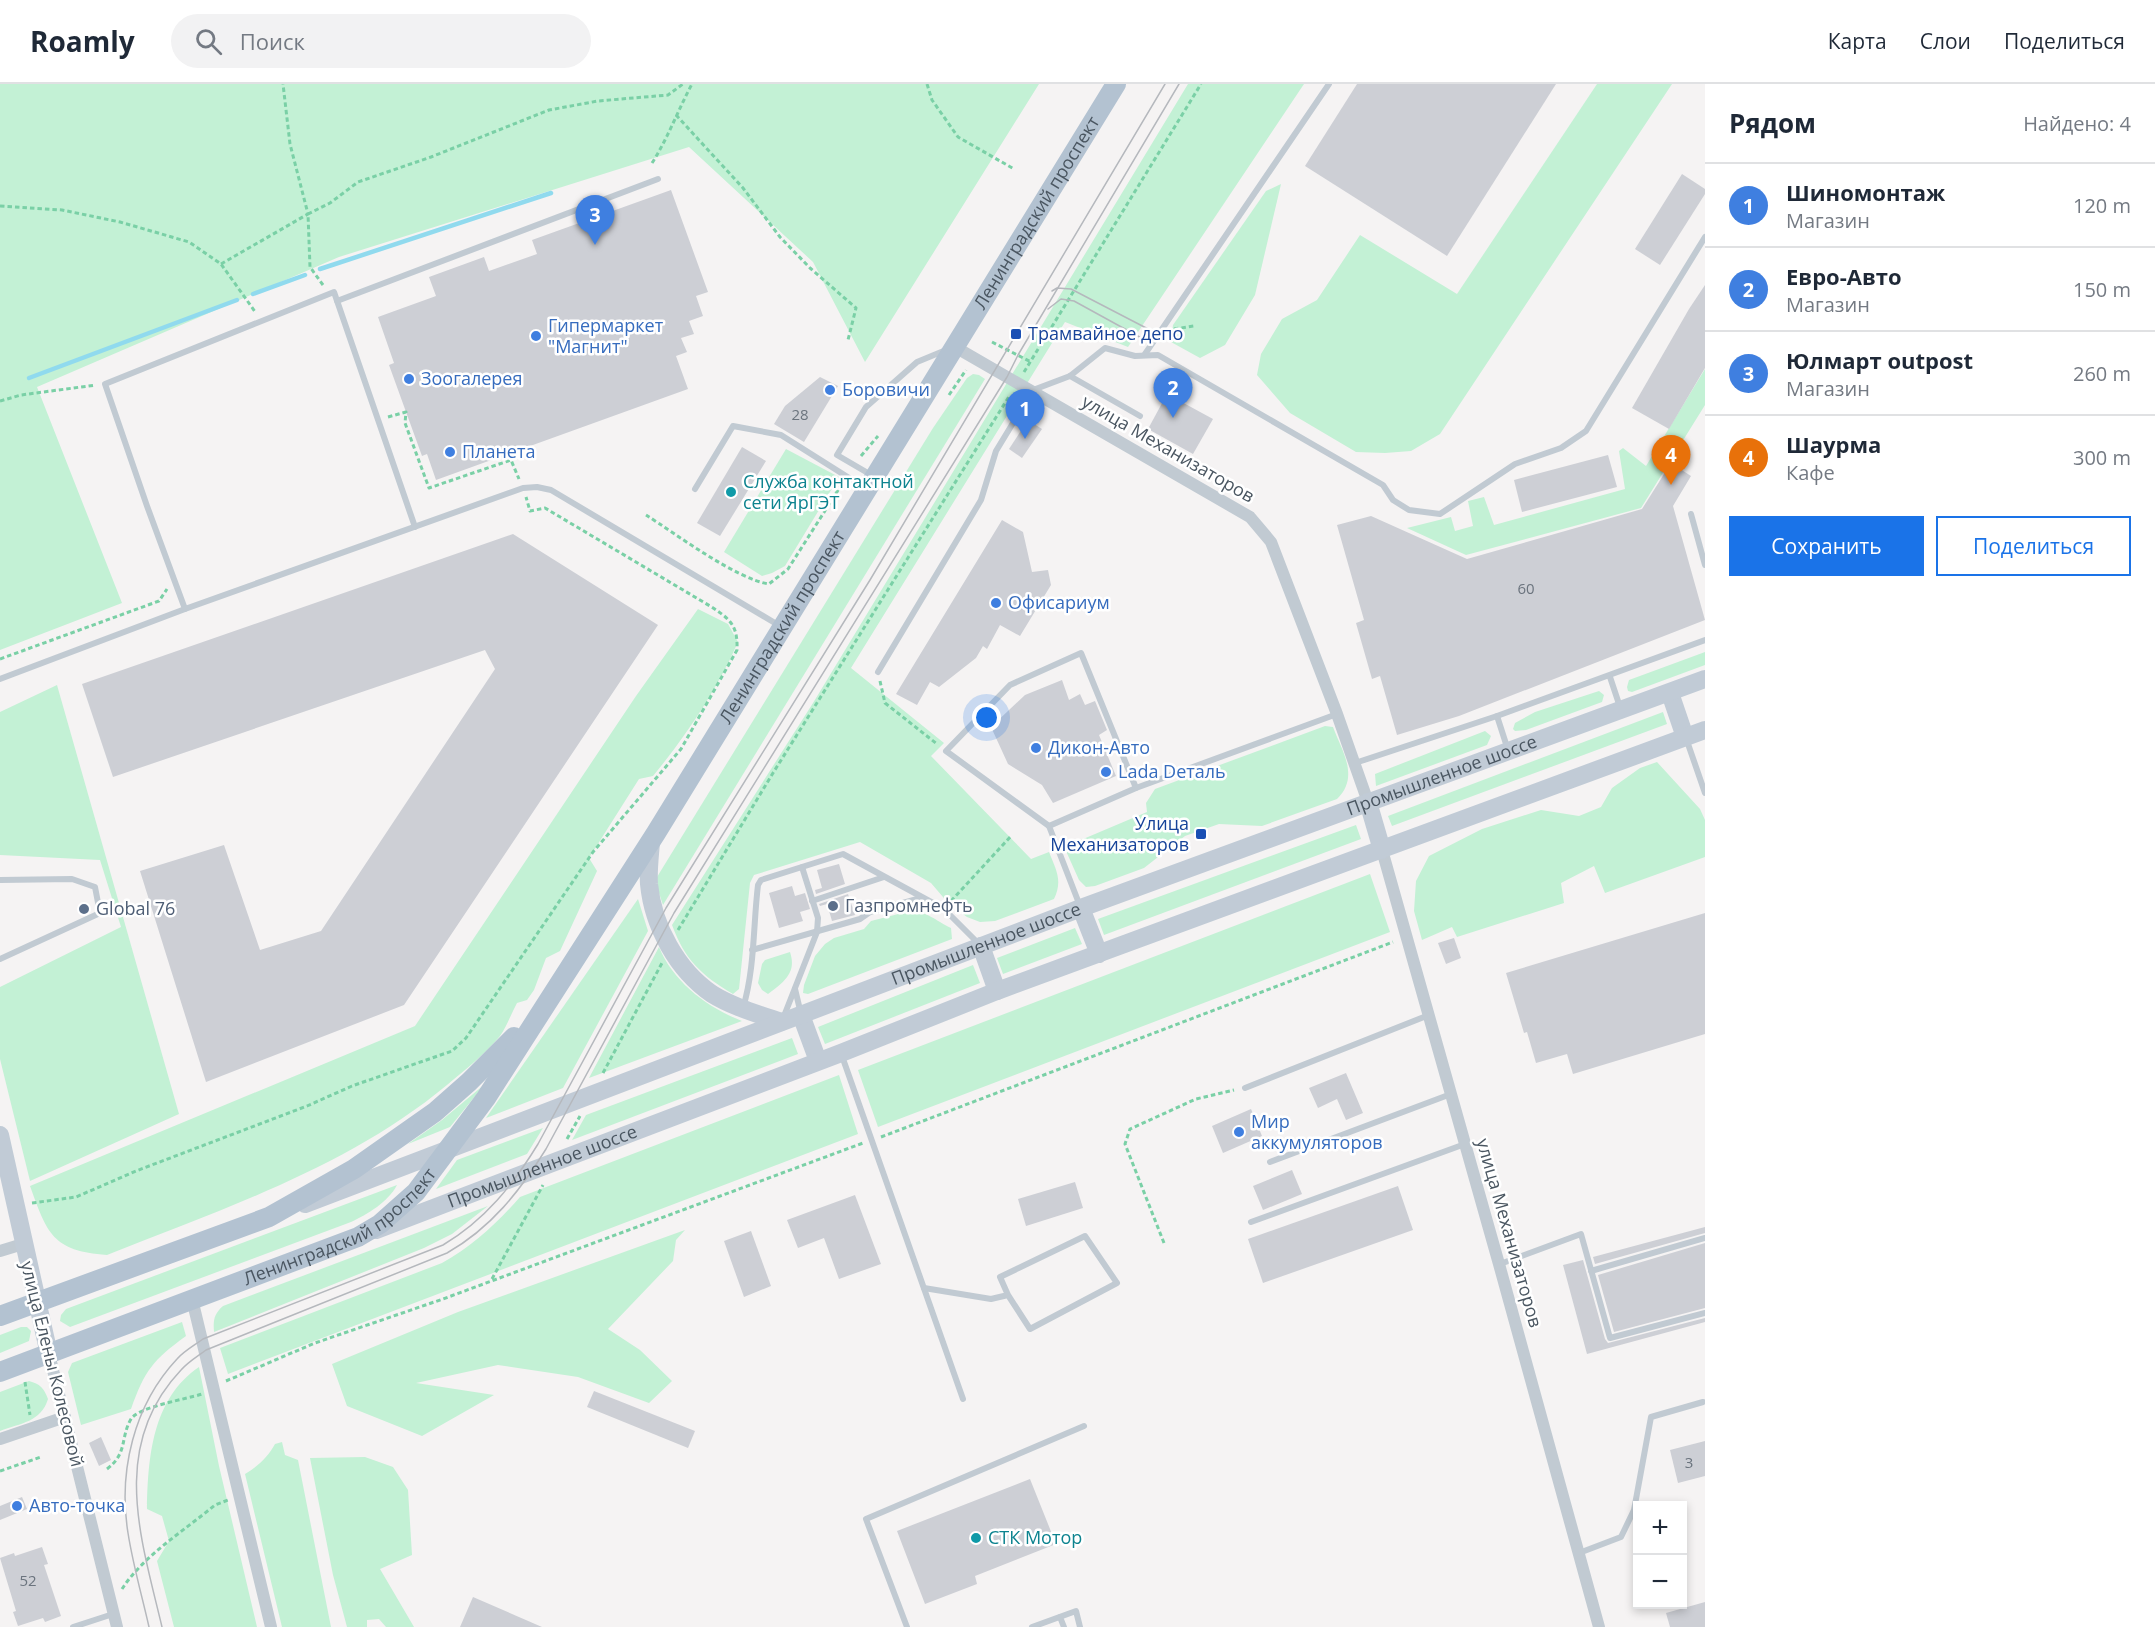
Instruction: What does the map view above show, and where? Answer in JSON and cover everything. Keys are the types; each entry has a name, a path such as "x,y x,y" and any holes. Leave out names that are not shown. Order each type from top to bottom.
{"main road":[{"name":"Ленинградский проспект","path":"0,1372 358,1237 398,1209 416,1192 486,1098 651,842 1116,84"},
{"name":"Промышленное шоссе","path":"269,1217 1081,908 1705,679"},
{"path":"1670,693 1685,737"},
{"name":"Промышленное шоссе","path":"358,1237 841,1053 997,991 1705,730"},
{"path":"1368,802 1382,850"},
{"path":"651,842 650,885 658,921 670,946 690,975 701,986 727,1002 781,1022"},
{"path":"1081,908 1099,954"},
{"path":"981,946 997,991"},
{"name":"Ленинградский проспект","path":"0,1316 269,1217 354,1169 435,1112 505,1049 579,955"},
{"path":"801,1015 818,1061"},
{"name":"улица Елены Колесовой","path":"0,1135 49,1354"}],"street":[{"name":"улица Механизаторов","path":"955,347 1250,517 1271,542 1368,802"},
{"name":"улица Механизаторов","path":"1382,850 1599,1627"},
{"path":"0,1251 23,1244"},
{"path":"192,1299 271,1627"},
{"name":"улица Елены Колесовой","path":"49,1354 117,1627"},
{"path":"0,1439 65,1416"}],"lane":[{"path":"1145,354 1329,84"},
{"path":"337,301 658,179"},
{"path":"878,672 981,500 996,451 1033,390 1070,376 1105,348 1135,356 1158,355 1383,485 1393,500 1409,510 1440,514 1515,464 1561,448 1587,431 1705,237"},
{"path":"185,609 105,384 334,292 415,527"},
{"path":"872,484 854,465 837,455 866,407 917,362 955,347"},
{"path":"1070,376 1140,416"},
{"path":"695,489 733,426 781,435 847,476 872,484"},
{"path":"0,679 185,609 523,488 537,487 551,490 783,628"},
{"path":"1691,514 1705,565"},
{"path":"1354,763 1497,716 1705,640"},
{"path":"1081,908 1049,826 946,751 1010,685 1081,653 1136,788"},
{"path":"1610,676 1622,711"},
{"path":"1049,826 1136,788 1337,714"},
{"path":"1497,716 1508,752"},
{"path":"1685,737 1705,793"},
{"path":"743,1008 750,980 757,894 761,880 843,854 944,909 981,946"},
{"path":"781,1022 817,932 818,918 802,867"},
{"path":"812,901 884,877"},
{"path":"0,880 72,879 95,887 100,912 0,959"},
{"path":"752,950 860,919 870,912 921,898"},
{"path":"795,988 801,1015"},
{"path":"1245,1088 1429,1015"},
{"path":"841,1053 963,1399"},
{"path":"1270,1162 1451,1094"},
{"path":"1251,1222 1465,1144"},
{"path":"1499,1264 1581,1234 1610,1338 1705,1313"},
{"path":"1085,1236 1117,1283 1030,1329 1008,1295 1000,1277 1085,1236"},
{"path":"1591,1271 1705,1238"},
{"path":"924,1288 991,1299 1008,1295"},
{"path":"1579,1554 1621,1537 1634,1510 1651,1417 1703,1402"},
{"path":"907,1627 866,1519 1084,1426"},
{"path":"1032,1627 1076,1611 1080,1627"},
{"path":"73,1627 114,1613"},
{"path":"1060,1617 1064,1627"}],"path":[{"path":"283,84 290,144 308,213 310,267 322,281 327,295"},
{"path":"221,264 330,202 358,182 431,157 549,110 598,101 668,95 683,84"},
{"path":"652,163 664,144 676,114 692,84"},
{"path":"927,84 932,100 958,137 1014,169"},
{"path":"491,1281 670,946 780,763 1031,362 1201,84"},
{"path":"676,114 743,188 780,237 810,268 856,309 848,340"},
{"path":"0,206 62,210 120,222 189,242 221,264 262,321"},
{"path":"992,342 1031,362"},
{"path":"949,395 965,369 973,374"},
{"path":"0,401 21,395 105,384"},
{"path":"27,1203 76,1197 136,1171 307,1106 351,1086 452,1051 466,1038 594,852 681,750 737,650 738,636 728,618 545,508 530,511 512,460 429,488 405,423 406,412 377,420"},
{"path":"854,465 879,434"},
{"path":"646,515 733,570 769,584 788,569 847,476"},
{"path":"0,659 159,601 172,576"},
{"path":"878,672 885,703 946,751"},
{"path":"944,909 1012,835"},
{"path":"107,1469 118,1461 132,1418 143,1410 200,1395 315,1343 491,1281 871,1140 1407,937"},
{"path":"1164,1243 1125,1144 1130,1129 1197,1099 1245,1088"},
{"path":"25,1382 31,1420"},
{"path":"0,1471 41,1457"},
{"path":"114,1613 121,1591 136,1570 215,1505 240,1495"}],"green space":[{"path":"0,84 1039,84 865,362 813,262 689,147 339,257 37,387 122,603 0,650"},
{"path":"1188,84 1304,84 1128,347 1065,322 851,668 944,743 931,756 1031,859 1049,852 1058,881 1054,899 995,921 980,922 967,917 949,904 931,883 860,842 754,875 750,883 739,989 733,994 695,966 672,925 813,703"},
{"path":"1597,84 1672,84 1440,434 1411,451 1356,452 1290,413 1257,375 1261,354 1282,319 1317,300 1360,235 1457,294"},
{"path":"1281,184 1255,295 1225,345 1200,358 1171,342 1173,325 1266,191"},
{"path":"1705,369 1705,405 1641,508 1466,555 1407,528 1451,517 1455,531 1473,526 1468,501 1484,497 1494,525 1625,489 1619,451 1623,448 1646,466"},
{"path":"973,374 985,379 663,905 657,877 933,428 967,378"},
{"path":"786,449 839,477 785,566 762,576 724,552"},
{"path":"698,609 728,624 738,642 730,660 711,695 677,745 653,776 639,779 589,858 597,871 560,951 546,958 534,990 527,1000 517,1003 500,1036 475,1062 409,1114 369,1140 284,1183 240,1202 107,1255 74,1249 54,1237 41,1216 30,1186 415,1026 636,696"},
{"path":"1705,652 1705,665 1632,692 1628,691 1629,680"},
{"path":"57,685 179,1114 30,1181 0,1059 0,987 121,927 100,860 0,855 0,712"},
{"path":"1599,691 1604,695 1602,702 1526,730 1515,731 1513,729 1515,723 1535,712"},
{"path":"1663,712 1667,724 1392,826 1388,816"},
{"path":"1325,726 1333,727 1347,764 1347,782 1344,791 1337,799 1262,826 1219,824 1185,836 1144,868 1095,886 1086,887 1079,880 1066,851 1069,845 1147,812 1146,803 1155,789"},
{"path":"1485,731 1491,736 1487,745 1376,786 1375,774"},
{"path":"1657,762 1700,809 1705,820 1705,857 1605,893 1594,866 1561,883 1564,903 1457,937 1452,927 1422,940 1414,911 1416,881 1429,856 1482,829 1541,810 1579,816 1601,807 1612,788 1640,768"},
{"path":"1356,825 1361,839 1104,935 1098,919"},
{"path":"1370,874 1390,932 878,1127 858,1070"},
{"path":"638,899 648,931 563,1088 486,1118"},
{"path":"910,911 927,915 951,928 952,939 808,994 803,993 815,956 825,944 834,938 864,929 871,921"},
{"path":"1075,928 1082,944 1003,974 997,958"},
{"path":"659,947 673,972 693,992 717,1009 742,1021 589,1078"},
{"path":"790,952 792,966 788,976 768,994 758,983 762,964 765,960"},
{"path":"973,965 980,983 825,1044 818,1027"},
{"path":"792,1038 798,1054 572,1140 586,1115"},
{"path":"839,1075 858,1134 228,1374 220,1348 442,1263 484,1233 520,1197"},
{"path":"485,1084 450,1127 408,1144 442,1120"},
{"path":"543,1128 527,1154 436,1189 457,1160"},
{"path":"397,1185 377,1207 351,1222 70,1327 60,1321 66,1309"},
{"path":"488,1206 452,1234 424,1248 214,1332 215,1318 223,1306"},
{"path":"685,1230 676,1240 673,1261 608,1329 640,1350 672,1381 649,1403 578,1377 498,1365 416,1383 494,1395 422,1436 347,1406 332,1364 458,1312"},
{"path":"182,1322 186,1336 165,1352 151,1367 131,1409 81,1425 68,1372 72,1363"},
{"path":"27,1327 31,1331 29,1341 0,1353 0,1335"},
{"path":"199,1367 219,1466 257,1627 174,1627 157,1561 169,1541 162,1516 147,1509 149,1470 156,1431 171,1396 183,1380"},
{"path":"29,1381 39,1385 45,1392 48,1399 45,1407 29,1421 0,1431 0,1392"},
{"path":"282,1442 285,1455 298,1460 331,1627 282,1627 245,1474 262,1461 275,1444"},
{"path":"365,1457 393,1467 408,1490 412,1555 380,1569 414,1627 386,1627 379,1619 367,1620 367,1627 347,1627 333,1575 310,1458"}],"building":[{"path":"1357,84 1556,84 1447,256 1305,166"},
{"path":"1682,174 1705,189 1705,194 1660,265 1635,249"},
{"name":"Гипермаркет \"Магнит\"","path":"671,190 708,292 696,296 703,316 689,321 694,334 681,338 687,352 676,356 688,389 436,480 427,454 422,456 389,365 394,363 378,317 436,296 429,277 484,257 489,271 537,254 532,240"},
{"path":"1705,285 1705,368 1669,429 1632,408"},
{"path":"820,377 838,386 804,442 774,424 785,406"},
{"path":"1167,394 1213,419 1193,454 1148,429"},
{"path":"1028,420 1042,429 1022,458 1009,449"},
{"name":"Служба контактной сети ЯрГЭТ","path":"742,447 766,461 720,536 697,523"},
{"path":"1608,455 1617,487 1522,512 1514,480"},
{"path":"1671,463 1691,476 1673,506 1705,620 1459,716 1397,735 1380,676 1372,679 1356,623 1364,620 1337,525 1371,516 1467,559 1642,509"},
{"name":"Офисариум","path":"1002,520 1023,532 1032,572 1048,570 1051,585 1020,636 1000,625 987,649 983,646 976,658 939,687 930,682 917,705 896,694"},
{"path":"513,534 658,625 404,1005 206,1082 140,871 224,845 260,950 321,931 495,669 485,650 113,777 82,684"},
{"path":"1062,680 1069,700 1080,694 1085,705 1095,701 1107,730 1099,735 1116,776 1053,803 1042,785 1008,764 991,727 1025,695"},
{"path":"839,864 845,884 816,894 815,890 822,888 817,870"},
{"path":"792,886 795,896 805,893 810,909 800,912 803,921 779,928 769,893"},
{"path":"848,894 855,915 832,921 827,904 820,906 819,904"},
{"path":"1705,913 1705,1034 1573,1074 1567,1054 1536,1063 1527,1032 1524,1033 1506,973"},
{"path":"1454,938 1461,958 1446,964 1438,943"},
{"path":"1346,1073 1363,1113 1346,1120 1337,1099 1318,1108 1309,1088"},
{"path":"1251,1109 1262,1136 1223,1153 1212,1126"},
{"path":"1292,1170 1302,1194 1263,1210 1253,1186"},
{"path":"1075,1182 1083,1208 1026,1226 1018,1199"},
{"path":"1398,1186 1413,1230 1263,1283 1248,1239"},
{"path":"855,1195 881,1264 839,1279 824,1238 798,1248 787,1220"},
{"path":"1705,1227 1705,1233 1595,1264 1593,1257"},
{"path":"751,1231 771,1286 744,1297 724,1241"},
{"path":"1705,1243 1705,1308 1614,1332 1598,1275"},
{"path":"1583,1260 1608,1343 1705,1318 1705,1322 1587,1354 1563,1265"},
{"path":"594,1391 695,1431 688,1448 587,1407"},
{"path":"101,1437 111,1460 99,1466 89,1443"},
{"path":"1705,1441 1705,1476 1678,1483 1670,1450"},
{"name":"СТК Мотор","path":"1030,1479 1056,1544 975,1576 977,1584 925,1604 897,1531"},
{"name":"Авто-точка","path":"22,1497 27,1509 0,1520 0,1506"},
{"path":"42,1547 48,1564 44,1565 61,1616 45,1622 43,1618 18,1626 13,1612 16,1611 0,1558 14,1553 15,1556"},
{"path":"473,1597 542,1627 460,1627"},
{"path":"1705,1602 1705,1627 1670,1627 1666,1613 1687,1609"}],"waterway":[{"path":"320,269 551,193"},
{"path":"253,294 305,275"},
{"path":"29,378 237,300"}],"tram line":[{"path":"149,1627 128,1533 125,1486 133,1440 140,1418 162,1377 180,1356 203,1339 443,1245 485,1213 519,1174 538,1144 666,908 870,580 1165,84"},
{"path":"162,1627 146,1560 137,1494 138,1461 145,1430 159,1399 184,1367 206,1350 447,1253 491,1220 515,1194 546,1149 674,913 1007,377 1179,84"},
{"path":"1052,291 1057,288 1071,289 1152,331"},
{"path":"1048,309 1061,299 1074,301 1145,340"}],"place":[{"name":"Юлмарт outpost","path":"595,245"},
{"name":"Трамвайное депо","path":"1016,334"},
{"name":"Гипермаркет \"Магнит\"","path":"536,336"},
{"name":"Зоогалерея","path":"409,379"},
{"name":"Боровичи","path":"830,390"},
{"name":"Евро-Авто","path":"1173,418"},
{"name":"Шиномонтаж","path":"1025,439"},
{"name":"Планета","path":"450,452"},
{"name":"Шаурма","path":"1671,485"},
{"name":"Служба контактной сети ЯрГЭТ","path":"731,492"},
{"name":"Офисариум","path":"996,603"},
{"name":"Дикон-Авто","path":"1036,748"},
{"name":"Lada Dеталь","path":"1106,772"},
{"name":"Улица Механизаторов","path":"1201,834"},
{"name":"Газпромнефть","path":"833,906"},
{"name":"Global 76","path":"84,909"},
{"name":"Мир аккумуляторов","path":"1239,1132"},
{"name":"Авто-точка","path":"17,1506"},
{"name":"СТК Мотор","path":"976,1538"}]}
